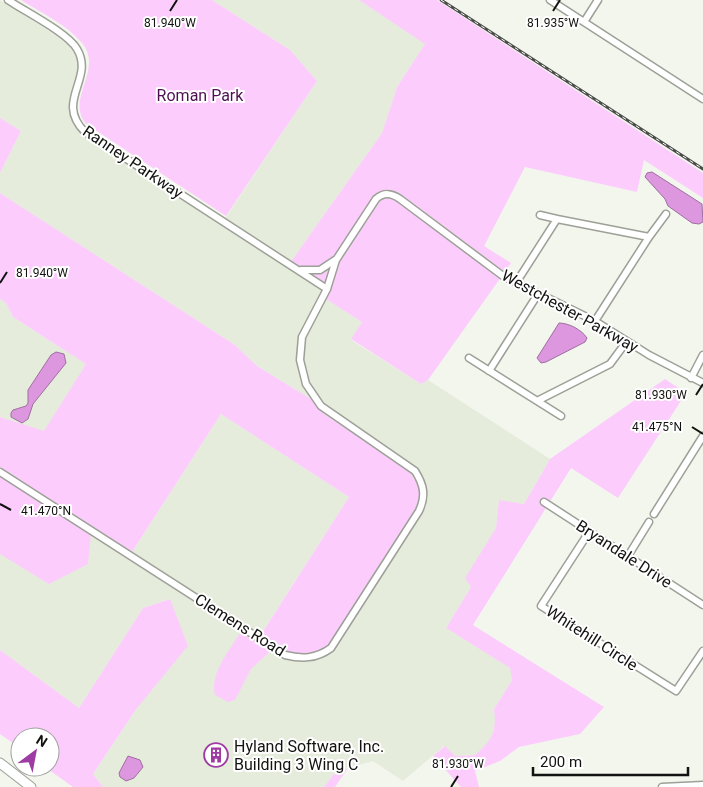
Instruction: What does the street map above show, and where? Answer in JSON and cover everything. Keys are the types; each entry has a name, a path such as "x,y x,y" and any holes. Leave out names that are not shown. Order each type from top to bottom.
{"highway":[{"path":"0,763 31,787"}],"street":[{"name":"Ranney Parkway","path":"8,0 64,37 77,50 82,72 72,104 75,120 84,132 326,289"},
{"path":"550,0 703,99"},
{"path":"584,22 598,0"},
{"name":"Westchester Parkway","path":"313,397 302,371 300,349 306,326 326,289 336,260 376,199 382,195 390,194 400,199 516,283 595,321 691,378 703,383"},
{"path":"595,321 666,214"},
{"path":"540,215 649,237"},
{"path":"516,283 556,219"},
{"path":"296,269 305,271 320,270 336,260"},
{"path":"489,371 538,294"},
{"path":"537,401 610,364 627,341"},
{"path":"691,378 703,355"},
{"path":"469,358 561,416"},
{"name":"Clemens Road","path":"0,472 285,655 303,659 319,655 331,648 420,511 424,496 421,480 416,471 331,414 313,397"},
{"path":"654,514 703,436"},
{"name":"Bryandale Drive","path":"544,502 703,605"},
{"path":"628,556 649,522"},
{"name":"Whitehill Circle","path":"590,532 541,606 676,691 703,651"},
{"path":"662,787 703,785"}],"shaded area":[{"path":"0,0 52,33 68,45 76,55 79,67 69,99 70,111 73,122 85,134 323,290 303,326 298,342 298,362 302,382 311,399 257,366 235,345 0,193 0,173 21,131 0,118"},
{"path":"212,0 359,0 426,43 397,87 382,133 290,263 224,220 317,81 290,50"},
{"path":"652,172 702,204 703,222 699,224 692,223 668,206 665,199 645,177 647,173"},
{"path":"324,298 362,322 351,340 421,384 428,380 550,459 524,504 499,501 496,528 466,578 471,587 446,628 511,668 512,680 494,709 496,723 491,741 475,755 454,756 444,746 403,781 373,761 348,768 333,775 324,787 103,787 93,774 137,708 169,599 143,608 79,708 0,650 0,554 91,534 129,557 221,414 349,497 257,640 287,660 306,662 324,656 333,648 425,501 418,470 320,402 311,390 305,375 303,346 306,331"},
{"path":"0,299 6,303 13,317 86,364 44,432 0,417"},
{"path":"559,323 575,328 587,338 585,342 541,363 537,358"},
{"path":"56,352 64,354 66,363 33,404 28,419 22,423 11,417 13,410 26,406 28,403 28,390 51,355"},
{"path":"128,756 140,760 143,767 134,778 126,781 120,777 119,773"}],"green space":[{"name":"Roman Park","path":"21,0 212,0 290,50 317,81 226,216 86,124 81,114 80,104 89,63 88,53 82,43 69,30"},
{"path":"359,0 437,0 703,173 703,198 644,160 637,192 525,167 484,246 511,263 428,380 421,384 351,339 362,322 324,298 330,288 290,263 382,133 397,87 425,44"},
{"path":"0,118 21,131 0,173"},
{"path":"0,193 235,345 257,366 311,399 324,414 399,462 410,472 420,489 417,511 329,646 310,655 293,654 277,647 260,636 349,497 221,414 132,552 0,467 0,417 44,431 86,364 13,317 6,303 0,299"},
{"path":"665,379 686,393 618,498 571,468 473,625 604,707 580,734 519,747 500,761 475,771 479,787 461,787 433,756 445,746 455,756 475,755 481,750 494,730 494,709 512,680 510,668 446,628 471,587 465,578 496,528 499,500 524,504 550,459"},
{"path":"0,472 19,488 91,534 88,564 49,584 0,554"},
{"path":"170,599 188,646 137,708 93,774 103,787 73,787 59,777 60,727 10,727 10,741 0,734 0,650 79,708 143,608"},
{"path":"242,630 272,650 251,669 235,700 228,702 215,695 215,679 222,661"},
{"path":"348,768 335,787 324,787 333,775"}],"railway":[{"path":"441,0 703,169"}],"place":[{"name":"Hyland Software, Inc. Building 3 Wing C","path":"216,755"}]}
